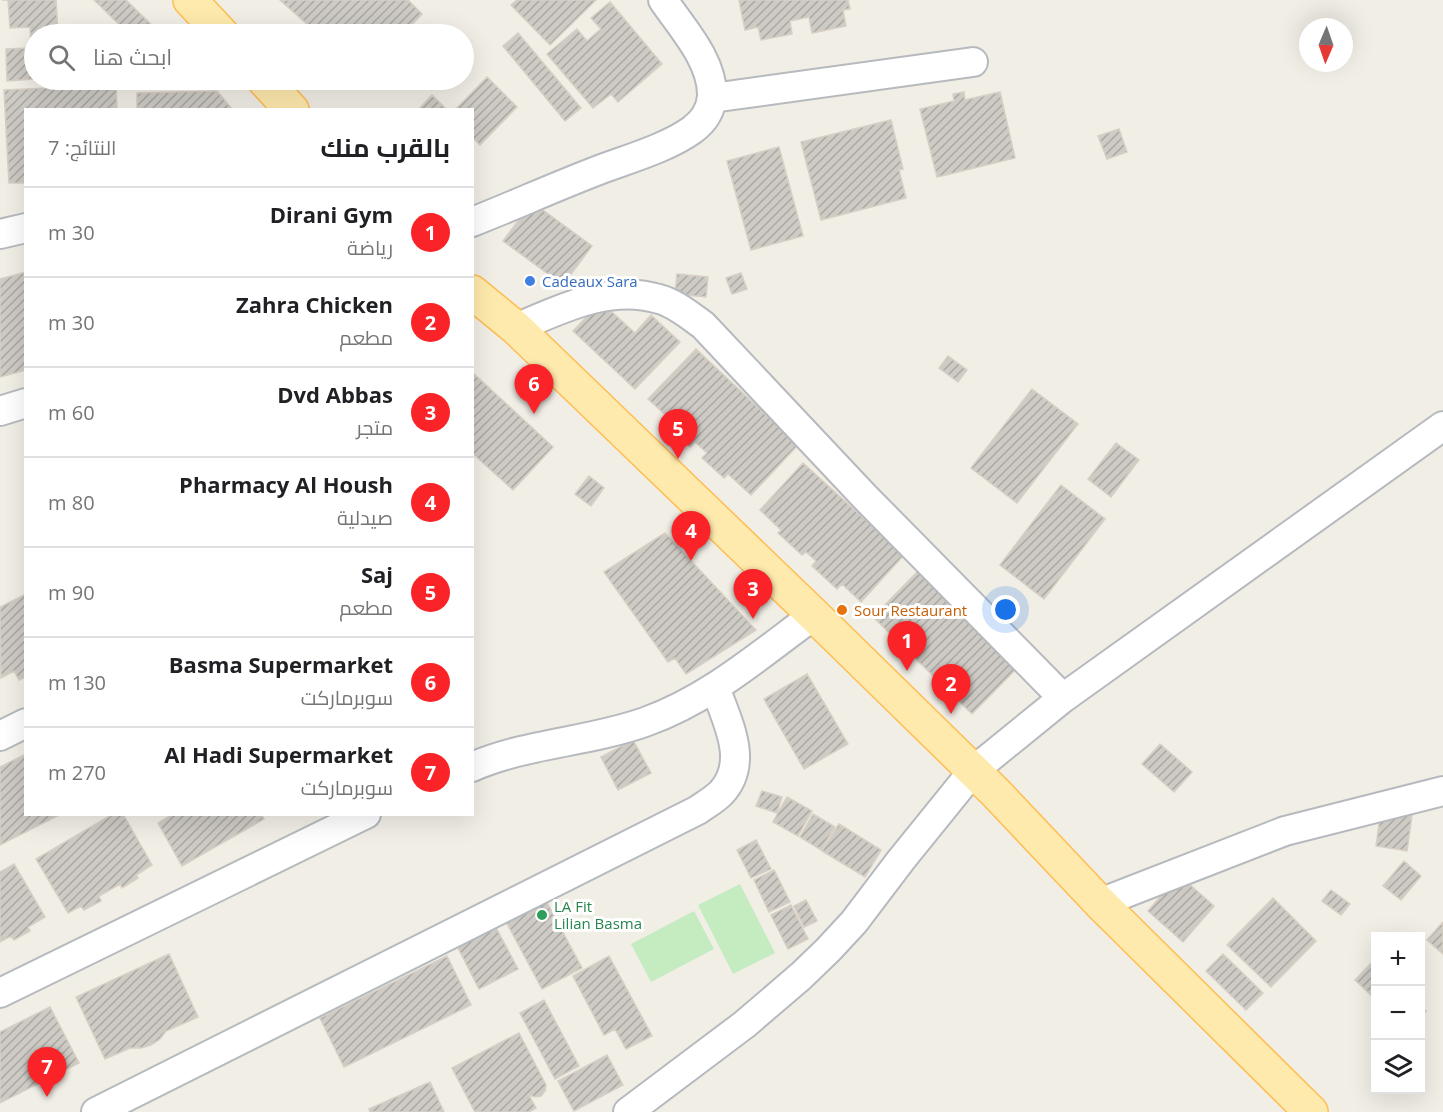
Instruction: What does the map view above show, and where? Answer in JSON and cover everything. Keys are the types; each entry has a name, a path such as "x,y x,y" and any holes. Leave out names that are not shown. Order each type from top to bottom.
{"main road":[{"path":"190,0 213,24"},
{"path":"273,90 290,108"},
{"path":"474,294 516,328 814,615 973,771 1100,903 1311,1112"}],"street":[{"path":"474,221 663,145 691,131 706,117 712,98 710,79 702,58 663,0"},
{"path":"712,98 973,62"},
{"path":"0,219 24,219"},
{"path":"0,234 24,228"},
{"path":"516,328 583,300 614,294 660,299 703,325 864,496 1063,698"},
{"path":"0,411 24,404"},
{"path":"628,1112 745,1024 828,950 854,922 973,771 1063,698 1443,426"},
{"path":"474,766 524,750 644,723 680,708 715,687 814,615"},
{"path":"96,1112 698,810 719,795 732,779 736,761 735,742 715,687"},
{"path":"0,736 24,724"},
{"path":"1100,903 1285,831 1443,791"},
{"path":"0,993 362,816"}],"green space":[{"path":"740,884 775,953 733,974 698,905"},
{"path":"694,911 714,949 651,982 631,944"}],"building":[{"path":"8,0 56,0 57,24 24,24 24,27 10,28"},
{"path":"94,0 126,0 151,24 119,24"},
{"path":"280,0 408,0 422,14 412,24 307,24"},
{"path":"517,0 596,0 550,45 511,5"},
{"path":"739,0 848,0 850,9 843,10 846,26 812,33 809,17 790,21 792,34 761,40 758,27 745,30"},
{"path":"610,2 662,64 618,102 611,94 593,108 547,54 577,29 587,41 601,29 591,18"},
{"path":"518,33 581,108 565,121 503,46"},
{"path":"24,48 24,80 7,81 6,49"},
{"path":"487,77 517,107 480,145 474,139 474,108 457,108"},
{"path":"4,90 116,90 117,108 24,108 24,183 9,183"},
{"path":"217,91 231,108 137,108 137,93"},
{"path":"964,92 965,100 1000,92 1015,158 937,177 920,109 954,101 953,94"},
{"path":"432,95 445,108 420,108"},
{"path":"891,120 903,169 899,170 906,198 821,220 801,142"},
{"path":"1119,129 1127,152 1107,159 1098,136"},
{"path":"779,147 803,236 751,250 727,161"},
{"path":"532,202 592,246 563,285 503,241"},
{"path":"24,273 24,371 0,377 0,279"},
{"path":"741,273 747,289 732,294 726,278"},
{"path":"677,274 708,277 706,297 675,294"},
{"path":"601,302 635,333 651,315 680,342 635,389 573,331"},
{"path":"696,349 798,445 751,495 728,474 724,478 702,458 707,453 695,442 690,447 668,427 673,422 648,399"},
{"path":"948,356 967,370 958,382 939,368"},
{"path":"474,374 553,447 513,490 474,455"},
{"path":"1032,389 1078,424 1017,503 971,468"},
{"path":"1116,443 1139,460 1111,497 1088,479"},
{"path":"803,463 904,555 861,602 842,584 837,589 812,566 816,561 806,552 802,555 778,533 781,530 760,510"},
{"path":"589,476 604,488 591,506 575,494"},
{"path":"1061,485 1105,519 1044,599 1000,565"},
{"path":"665,533 756,630 686,674 675,658 668,662 604,572"},
{"path":"923,566 1022,663 972,714 873,617"},
{"path":"24,595 24,678 19,680 14,671 1,678 0,607"},
{"path":"807,674 848,744 804,769 764,699"},
{"path":"633,740 651,773 618,790 601,757"},
{"path":"1160,744 1192,772 1174,792 1142,764"},
{"path":"24,755 24,816 57,816 0,845 0,767"},
{"path":"762,791 782,797 777,813 756,806"},
{"path":"787,797 812,811 798,836 773,822"},
{"path":"1381,810 1412,815 1407,851 1376,846"},
{"path":"813,814 835,827 821,850 800,837"},
{"path":"110,816 124,816 152,865 122,888 120,884 99,896 101,901 84,910 81,906 68,913 36,859"},
{"path":"170,816 262,816 264,819 182,866 158,823"},
{"path":"839,824 881,850 865,877 822,851"},
{"path":"756,840 771,869 751,878 737,850"},
{"path":"1404,861 1421,876 1401,900 1383,886"},
{"path":"14,864 45,917 28,927 30,931 14,940 11,936 0,942 0,872"},
{"path":"774,870 790,902 769,912 754,880"},
{"path":"1179,875 1214,906 1183,942 1148,911"},
{"path":"1331,890 1350,904 1341,915 1322,901"},
{"path":"543,895 582,968 542,989 503,916"},
{"path":"1273,898 1316,941 1271,987 1227,945"},
{"path":"806,900 817,921 804,927 794,906"},
{"path":"791,905 808,939 788,949 771,915"},
{"path":"492,920 518,969 479,989 454,940"},
{"path":"1443,922 1443,954 1427,940"},
{"path":"169,954 198,1017 166,1031 151,1045 130,1048 105,1059 76,997"},
{"path":"1223,954 1263,993 1246,1010 1206,971"},
{"path":"447,956 471,1005 344,1067 320,1018"},
{"path":"609,956 652,1036 626,1049 615,1029 604,1035 573,976"},
{"path":"1371,963 1371,995 1355,980"},
{"path":"544,1000 579,1066 555,1079 520,1013"},
{"path":"50,1007 79,1063 0,1103 0,1032"},
{"path":"519,1033 546,1085 541,1096 529,1095 536,1108 529,1112 475,1112 452,1068"},
{"path":"607,1055 623,1085 574,1111 558,1081"},
{"path":"430,1082 444,1112 370,1112 369,1109"}],"place":[{"name":"Cadeaux Sara","path":"530,281"},
{"name":"Basma Supermarket","path":"534,414"},
{"name":"Saj","path":"678,459"},
{"name":"Pharmacy Al Housh","path":"691,561"},
{"name":"Sour Restaurant","path":"842,610"},
{"name":"Dvd Abbas","path":"753,619"},
{"name":"Dirani Gym","path":"907,671"},
{"name":"Zahra Chicken","path":"951,714"},
{"name":"LA Fit Lilian Basma","path":"542,915"},
{"name":"Al Hadi Supermarket","path":"47,1097"}]}
